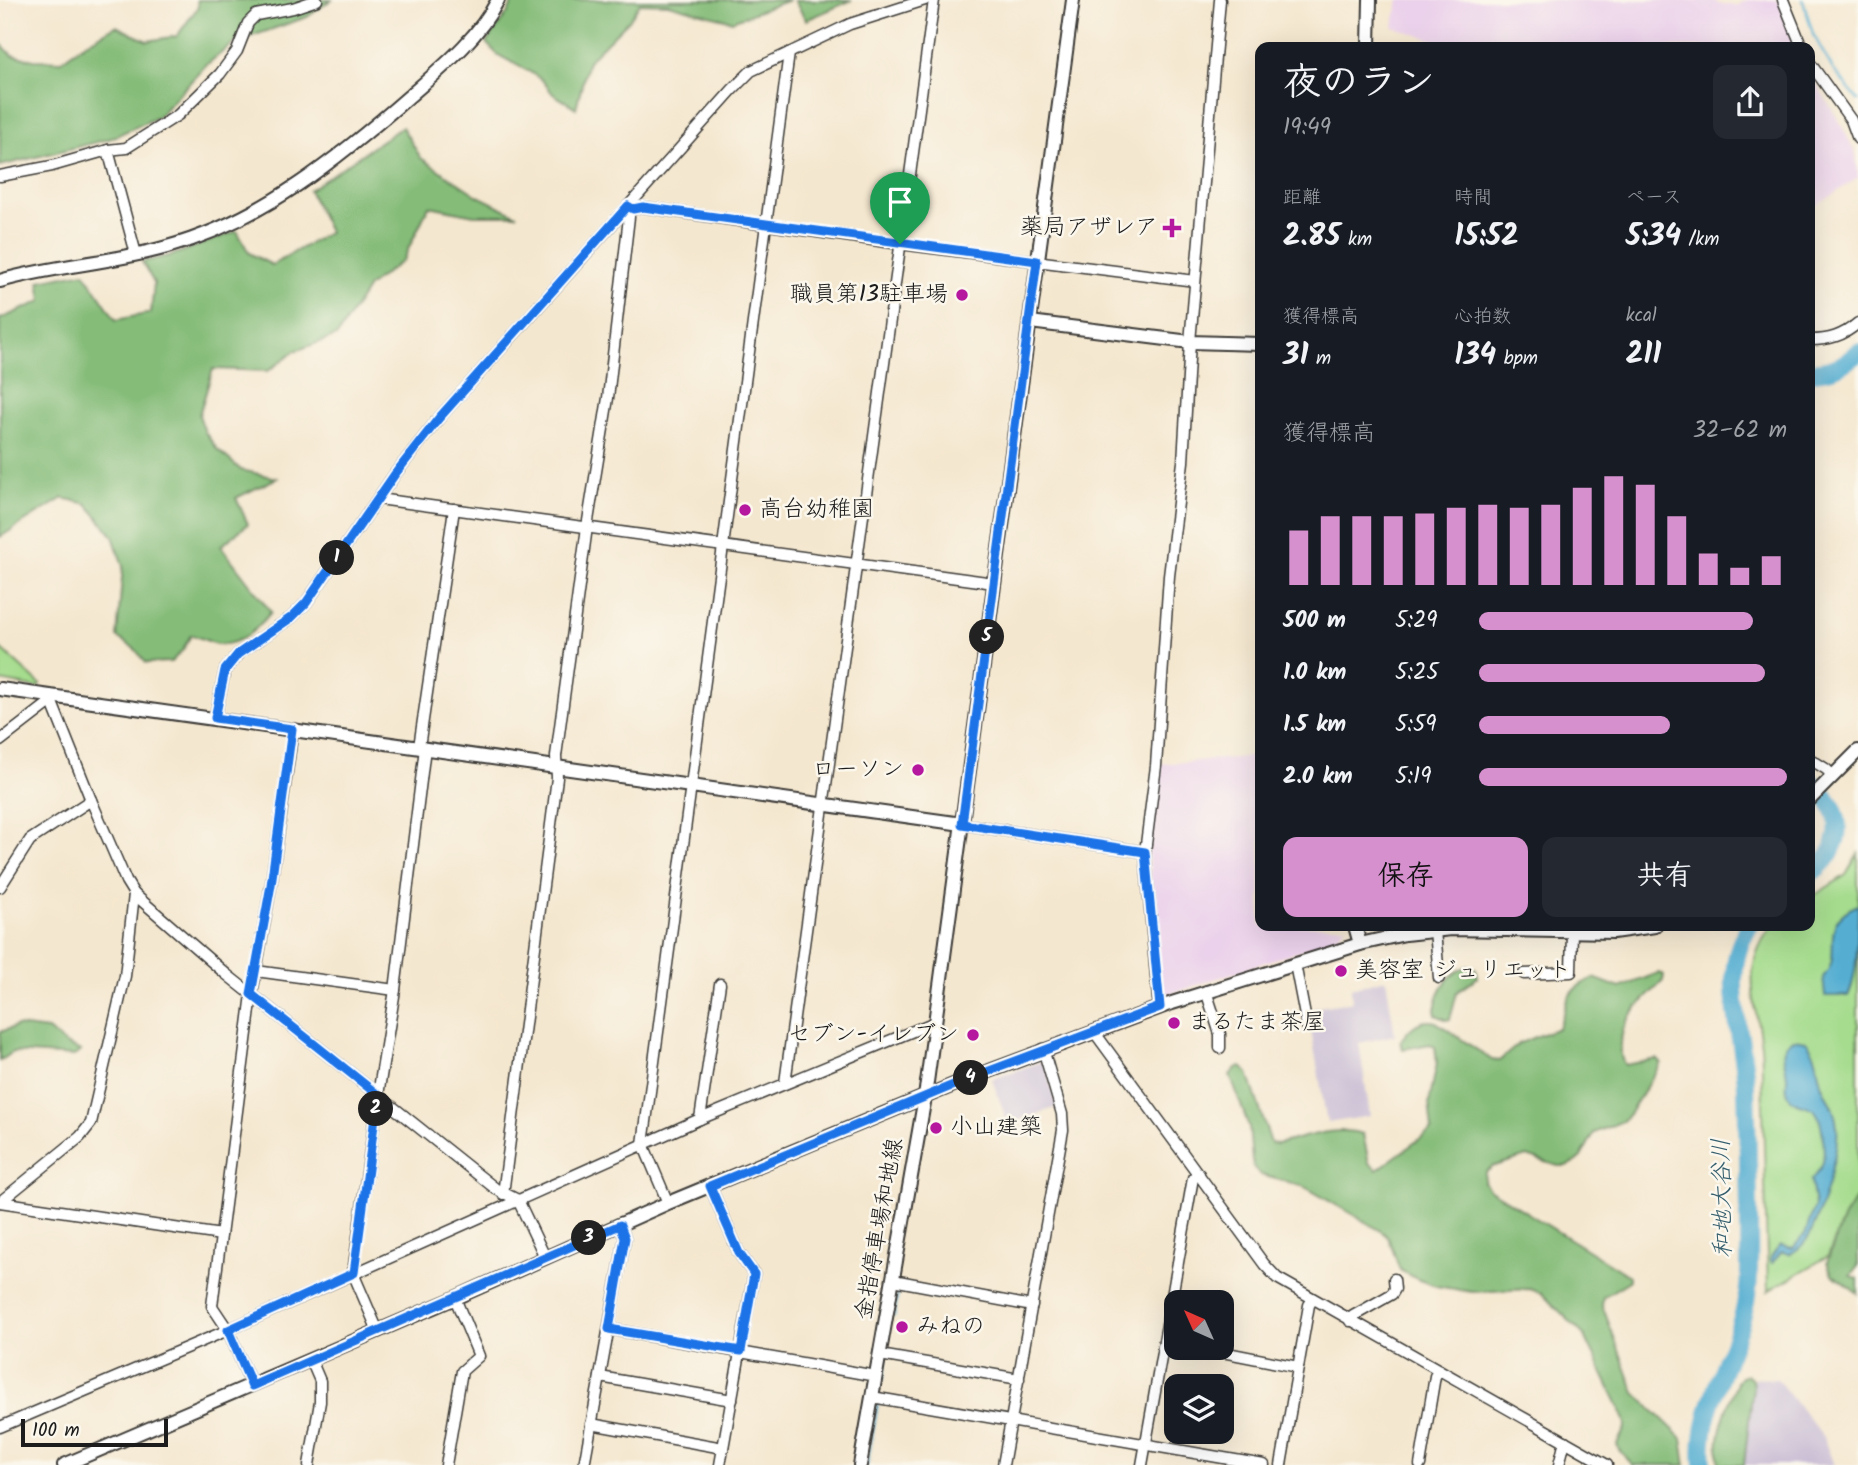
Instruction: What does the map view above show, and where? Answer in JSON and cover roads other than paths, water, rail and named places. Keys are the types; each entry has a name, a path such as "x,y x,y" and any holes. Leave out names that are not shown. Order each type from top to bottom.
{"main road":[{"path":"0,281 167,247 222,228 285,194 329,163 457,54 477,32 499,0"},
{"name":"金指停車場和地線","path":"860,1465 925,1097 1073,0"},
{"path":"1369,42 1370,0"},
{"path":"1030,322 1190,342 1255,344"},
{"path":"0,689 962,824"},
{"path":"1815,793 1858,751"},
{"path":"1356,931 1360,944"},
{"path":"64,1465 455,1298 668,1203 1043,1049 1206,991 1360,944 1425,931"},
{"path":"1504,931 1630,931"}],"street":[{"path":"0,176 126,148 178,115 220,74 237,51 248,23 256,15 317,0"},
{"path":"215,718 225,670 238,654 292,617 306,603 395,474 439,418 751,71 850,23 925,0"},
{"path":"785,1083 934,0"},
{"path":"1160,1007 1145,852 1156,766 1168,576 1183,462 1190,342 1220,0"},
{"path":"1783,0 1800,42"},
{"path":"668,1203 643,1144 789,53"},
{"path":"1815,70 1851,120 1858,139"},
{"path":"108,150 136,254"},
{"path":"628,206 633,209 643,207 900,244 1195,281"},
{"path":"503,1194 557,767 556,756 587,527 608,398 629,217 628,206"},
{"path":"1815,340 1830,340 1858,323"},
{"path":"379,499 994,583"},
{"path":"378,1331 354,1273 395,990 422,748 454,509"},
{"path":"0,741 48,704 49,695"},
{"path":"49,695 91,800 134,894 251,994 503,1194 518,1200 545,1257"},
{"path":"252,1386 228,1330 212,1306 251,994 271,885 292,729"},
{"path":"1815,763 1826,769 1829,779"},
{"path":"0,887 30,840 91,800"},
{"path":"962,824 1145,852"},
{"path":"0,1202 80,1137 91,1123 125,976 134,894"},
{"path":"1435,931 1440,978"},
{"path":"1524,974 1571,972 1572,932"},
{"path":"1295,964 1307,1026"},
{"path":"256,971 395,990"},
{"path":"700,1119 720,984"},
{"path":"1206,991 1220,1034 1220,1048"},
{"path":"0,1427 228,1330 700,1119 935,1022"},
{"path":"1096,1030 1098,1037 1270,1272 1285,1284 1607,1465"},
{"path":"1003,1465 1064,1125 1043,1049"},
{"path":"1173,1290 1193,1178 1199,1174"},
{"path":"710,1186 739,1253 754,1274 720,1465"},
{"path":"0,1202 221,1235"},
{"path":"584,1465 625,1238 620,1225"},
{"path":"1350,1321 1353,1316 1392,1294 1395,1289 1394,1279"},
{"path":"893,1280 1032,1306"},
{"path":"446,1465 462,1371 479,1356 455,1298"},
{"path":"1281,1465 1312,1299"},
{"path":"609,1329 876,1376"},
{"path":"1142,1465 1164,1341"},
{"path":"1234,1354 1298,1367"},
{"path":"880,1355 1019,1379"},
{"path":"309,1465 320,1402 320,1381 311,1360"},
{"path":"1420,1465 1438,1370"},
{"path":"600,1377 732,1401"},
{"path":"872,1397 1264,1465"},
{"path":"592,1424 723,1448"},
{"path":"1559,1465 1565,1441"}],"water":[{"path":"1858,905 1857,952 1851,988 1848,996 1825,996 1823,977 1832,959 1837,921 1845,912"},
{"path":"1794,1039 1806,1041 1814,1053 1822,1086 1835,1116 1837,1137 1828,1182 1809,1236 1798,1249 1789,1254 1782,1252 1772,1263 1770,1259 1780,1245 1793,1248 1805,1234 1815,1206 1811,1180 1821,1167 1824,1157 1823,1134 1817,1114 1811,1108 1793,1101 1787,1093 1784,1051 1788,1042"}],"waterway":[{"path":"1803,0 1813,34 1832,68 1858,100"},
{"path":"1815,372 1836,367 1858,352"},
{"name":"和地大谷川","path":"1815,786 1832,806 1838,825 1830,853 1815,870"},
{"name":"和地大谷川","path":"1703,1465 1707,1416 1740,1323 1749,1275 1746,1087 1734,985 1735,965 1747,931"},
{"path":"894,1316 898,1292"},
{"path":"883,1379 886,1359"},
{"path":"867,1465 878,1403"}],"place":[{"name":"薬局アザレア","path":"1172,228"},
{"name":"職員第13駐車場","path":"962,295"},
{"name":"高台幼稚園","path":"745,510"},
{"name":"ローソン","path":"918,770"},
{"name":"美容室 ジュリエット","path":"1341,971"},
{"name":"まるたま茶屋","path":"1174,1023"},
{"name":"セブン-イレブン","path":"973,1035"},
{"name":"小山建築","path":"936,1128"},
{"name":"みねの","path":"902,1327"}]}
